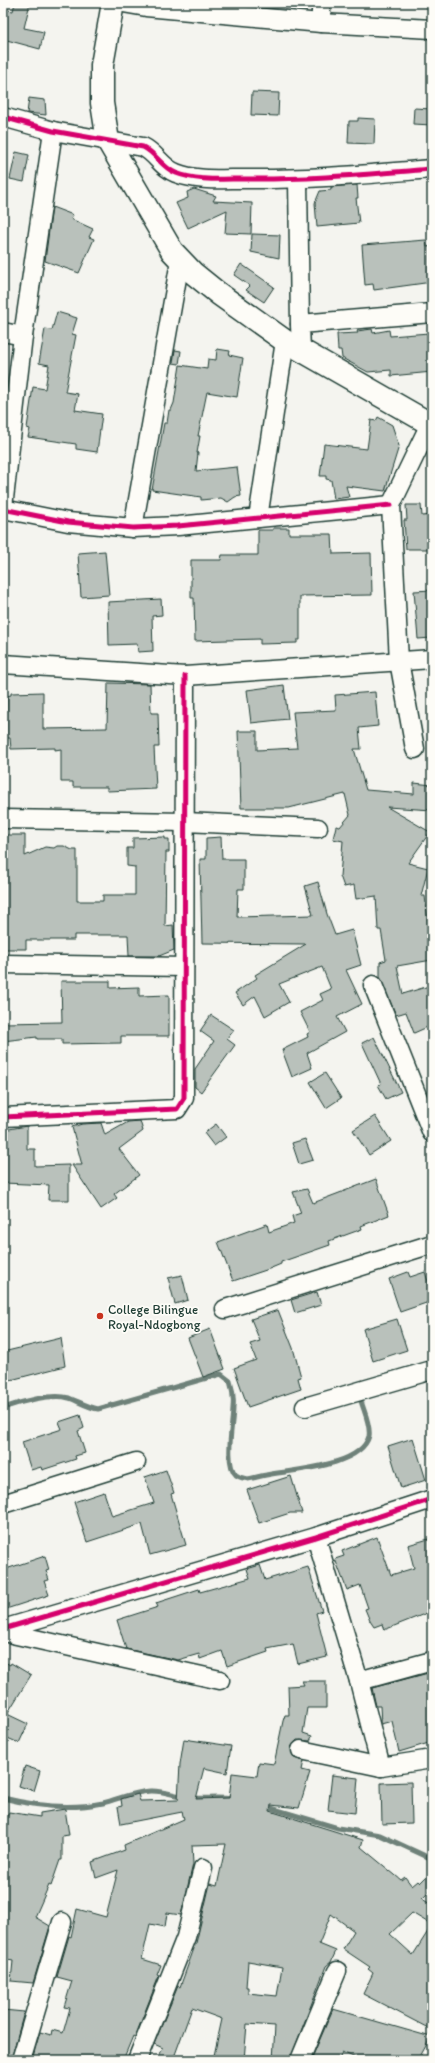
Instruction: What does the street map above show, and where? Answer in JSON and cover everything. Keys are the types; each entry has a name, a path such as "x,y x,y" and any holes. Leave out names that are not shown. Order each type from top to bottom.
{"main road":[{"path":"113,3 102,66 102,103 108,141 163,238 180,261 219,294 293,346 431,425"}],"street":[{"path":"123,3 146,7 321,24 432,28"},
{"path":"321,3 321,24"},
{"path":"3,117 53,131 148,149 169,170 177,174 210,179 298,180 432,169"},
{"path":"53,131 23,336 3,508 68,522 133,528 391,505"},
{"path":"258,518 293,346 300,324 298,180"},
{"path":"133,528 180,261"},
{"path":"300,324 432,313"},
{"path":"3,332 23,336"},
{"path":"414,749 399,661 391,505 431,425"},
{"path":"3,664 185,676 432,659"},
{"path":"3,1117 177,1109 184,1098 185,676"},
{"path":"3,819 185,822 318,828"},
{"path":"3,964 184,967"},
{"path":"372,986 431,1129"},
{"path":"225,1309 432,1244"},
{"path":"305,1407 432,1370"},
{"path":"3,1504 136,1462"},
{"path":"3,1631 316,1537 432,1499"},
{"path":"316,1537 359,1681 381,1767"},
{"path":"3,1631 220,1680"},
{"path":"359,1681 432,1661"},
{"path":"301,1750 381,1767 432,1760"},
{"path":"137,2060 186,1937 204,1868"},
{"path":"21,2060 62,1922"},
{"path":"300,2060 337,1971"}],"building":[{"path":"15,3 30,3 24,28 44,32 40,49 3,39 3,9 13,11"},
{"path":"252,92 279,93 278,116 251,115"},
{"path":"29,98 45,100 46,115 27,113"},
{"path":"414,108 432,109 432,125 413,124"},
{"path":"358,118 375,119 374,144 348,143 349,121 358,121"},
{"path":"16,152 29,155 24,182 10,179"},
{"path":"357,185 358,198 356,198 359,223 317,227 315,203 320,191 331,190 331,187"},
{"path":"194,189 216,196 213,201 252,203 251,234 225,233 227,210 188,228 176,203 188,198 187,192"},
{"path":"52,207 73,215 71,219 93,229 89,237 94,239 79,273 45,261"},
{"path":"252,234 280,235 279,258 251,252"},
{"path":"426,240 427,247 432,246 432,282 374,290 373,284 365,285 362,245"},
{"path":"241,264 274,287 264,302 246,290 250,286 234,275"},
{"path":"57,312 77,318 72,334 76,335 65,392 78,394 75,410 102,414 97,452 76,449 76,444 28,437 30,429 27,428 33,387 45,389 49,365 39,363 45,329 52,330"},
{"path":"372,329 373,333 389,330 390,336 429,333 432,372 391,376 391,370 368,372 342,358 341,350 338,350 337,334 358,333 357,331"},
{"path":"217,349 230,351 229,355 243,358 237,397 207,392 198,436 200,436 196,471 237,467 241,496 235,497 228,502 221,498 201,500 201,497 152,490 164,423 167,423 169,410 171,410 174,403 180,365 207,369 208,359 216,360"},
{"path":"175,350 181,351 179,364 173,363"},
{"path":"378,417 392,425 399,446 385,491 346,486 349,497 334,499 331,480 326,479 326,476 320,476 324,444 367,449 371,420 376,421"},
{"path":"406,505 421,505 422,516 432,515 432,549 406,549 404,520 407,520"},
{"path":"273,528 289,528 289,534 332,534 333,554 371,553 372,595 300,596 300,640 297,640 297,643 260,644 260,639 195,641 194,598 191,598 191,560 221,560 222,555 258,555 258,530 273,530"},
{"path":"105,551 109,595 81,597 78,553"},
{"path":"432,590 432,638 418,639 414,591"},
{"path":"161,599 162,615 152,616 153,651 138,652 137,644 109,645 108,602"},
{"path":"108,683 150,684 151,713 158,713 159,747 154,747 156,789 107,791 107,787 73,787 73,782 61,782 61,749 11,749 10,738 6,738 7,696 11,695 11,693 43,692 43,729 107,728"},
{"path":"284,685 288,719 251,723 247,690"},
{"path":"375,692 378,726 359,728 361,749 354,749 366,790 414,794 414,783 432,785 432,810 387,807 430,832 408,863 428,868 421,896 425,896 430,939 432,939 432,960 397,966 403,994 429,986 432,997 432,1025 414,1033 406,1012 396,1015 380,978 380,962 386,960 381,930 378,930 376,896 356,899 354,885 344,887 340,876 343,841 333,839 336,826 340,827 350,815 345,794 289,808 241,808 238,731 257,731 257,750 297,748 293,712 336,710 335,695"},
{"path":"3,835 25,835 25,856 45,847 54,848 57,846 64,846 72,850 77,850 77,901 103,901 103,895 135,895 135,867 127,866 127,848 133,848 133,838 165,837 165,839 169,839 169,852 166,852 165,926 173,925 174,950 159,956 129,956 128,935 74,935 74,940 26,940 26,949 3,949"},
{"path":"221,837 222,859 244,859 244,889 238,889 237,917 313,915 305,886 318,882 327,914 335,935 352,930 361,965 346,970 362,1004 337,1017 345,1032 307,1053 312,1068 292,1077 282,1050 308,1037 307,1034 310,1032 300,1012 323,1000 320,994 331,989 322,967 279,984 289,1002 265,1016 255,996 243,1005 235,993 257,978 255,975 306,944 202,943 200,859 206,859 206,838"},
{"path":"61,981 110,981 110,988 139,987 139,996 169,995 169,1036 121,1036 121,1043 62,1044 62,1039 37,1039 37,1037 3,1041 3,1023 62,1022"},
{"path":"211,1015 234,1030 227,1039 235,1045 201,1092 195,1087 195,1069 214,1041 200,1031"},
{"path":"374,1037 401,1092 386,1099 378,1085 381,1084 362,1043"},
{"path":"325,1073 341,1098 326,1108 310,1082"},
{"path":"375,1116 391,1141 369,1155 353,1130"},
{"path":"140,1121 143,1131 119,1149 139,1175 114,1194 117,1198 101,1209 72,1165 82,1165 72,1127 82,1124 101,1123 105,1135 128,1122"},
{"path":"216,1124 226,1137 214,1146 204,1133"},
{"path":"27,1126 27,1149 35,1149 35,1166 69,1165 69,1200 48,1200 49,1185 3,1183 3,1130"},
{"path":"305,1139 313,1160 299,1164 292,1143"},
{"path":"376,1179 389,1215 361,1226 362,1229 329,1241 330,1245 281,1262 281,1264 269,1269 233,1281 218,1242 267,1224 269,1232 294,1223 292,1216 301,1213 293,1192 307,1189 313,1203"},
{"path":"408,1272 410,1277 425,1272 430,1288 432,1287 432,1301 400,1312 389,1279"},
{"path":"182,1275 188,1300 175,1304 168,1278"},
{"path":"317,1292 321,1305 295,1313 291,1300"},
{"path":"278,1310 293,1348 301,1377 298,1378 301,1389 248,1407 234,1368 256,1360 250,1344 260,1341 251,1319"},
{"path":"397,1319 407,1350 373,1361 363,1329"},
{"path":"210,1329 225,1369 203,1377 188,1338"},
{"path":"61,1338 65,1366 3,1382 3,1352"},
{"path":"80,1415 84,1428 78,1431 85,1453 75,1456 76,1459 42,1470 41,1467 31,1470 22,1442 62,1429 59,1422"},
{"path":"413,1438 426,1480 401,1488 388,1446"},
{"path":"166,1470 174,1493 171,1494 186,1545 150,1555 142,1524 87,1542 74,1502 104,1492 112,1516 154,1503 145,1477"},
{"path":"291,1476 302,1513 290,1513 259,1523 247,1490"},
{"path":"377,1537 391,1575 414,1568 408,1545 432,1538 432,1611 384,1630 382,1624 374,1627 370,1621 365,1609 368,1608 360,1585 347,1590 335,1559 344,1556 342,1551"},
{"path":"45,1556 49,1570 46,1571 49,1580 44,1581 49,1595 3,1610 3,1570"},
{"path":"260,1565 265,1580 308,1567 322,1611 316,1613 327,1657 298,1664 293,1644 267,1649 268,1652 227,1666 222,1651 200,1659 199,1654 178,1660 126,1649 117,1620 158,1607 156,1603 199,1589 200,1592 250,1578 247,1569"},
{"path":"3,1661 10,1665 11,1663 31,1675 7,1714 28,1724 19,1743 3,1736"},
{"path":"432,1672 432,1742 399,1752 392,1721 381,1724 380,1706 376,1706 372,1688"},
{"path":"302,1681 326,1681 326,1708 307,1708 303,1733 312,1736 310,1741 297,1740 291,1747 294,1758 304,1761 302,1770 310,1772 299,1808 271,1805 270,1811 363,1840 361,1847 401,1880 405,1877 412,1886 418,1881 420,1883 432,1871 432,1889 422,1899 432,1905 432,1925 432,1998 427,2008 432,2011 432,2030 363,1994 373,1973 368,1969 370,1967 343,1949 354,1931 331,1914 319,1944 336,1951 331,1962 326,1966 290,2060 273,2060 275,2026 247,2024 244,2060 213,2060 222,2019 192,2008 173,2060 157,2060 163,2048 154,2044 178,1986 180,1987 196,1943 210,1884 217,1886 226,1844 192,1845 193,1864 181,1915 167,1913 165,1927 150,1924 142,1959 161,1965 157,1975 159,1976 135,2037 133,2036 123,2060 32,2060 40,2032 51,2035 52,2030 63,2033 70,2008 64,2007 72,1981 57,1977 69,1936 71,1937 77,1909 106,1917 118,1870 96,1878 92,1862 125,1850 124,1845 184,1819 182,1812 121,1824 118,1807 122,1806 121,1799 138,1794 140,1801 178,1800 180,1764 184,1739 231,1746 227,1773 204,1768 196,1799 229,1798 232,1773 257,1776 259,1762 274,1764 283,1721 285,1715 289,1715 288,1686 304,1685","holes":["412,1913 432,1925 413,1955 390,1934","248,1961 282,1967 277,1996 248,1993 248,1987 246,1987"]},
{"path":"25,1766 40,1771 34,1791 19,1786"},
{"path":"332,1775 358,1778 355,1813 328,1810"},
{"path":"411,1782 412,1823 382,1824 381,1783"},
{"path":"65,1809 69,1835 62,1836 62,1860 60,1860 51,1886 49,1885 35,1917 50,1926 33,1983 11,1981 13,1961 3,1959 3,1829 9,1812 40,1817 40,1813"},
{"path":"333,2009 431,2037 418,2060 360,2060 342,2052 339,2060 311,2060"},
{"path":"3,2010 24,2012 11,2060 3,2060"}],"waterway":[{"path":"3,1408 45,1397 62,1397 69,1398 98,1409 221,1374 230,1381 233,1394 230,1443 230,1462 232,1470 236,1475 248,1479 324,1465 339,1461 353,1454 363,1446 369,1436 368,1423 361,1401"},
{"path":"3,1798 40,1805 65,1807 103,1803 132,1794 150,1791 189,1798 231,1799"},
{"path":"264,1806 338,1828 380,1835 432,1859"}],"cycle path":[{"path":"3,117 53,131 143,147 152,153 171,171 184,176 200,178 290,179 432,169"},
{"path":"3,509 68,522 133,528 178,526 391,505"},
{"path":"3,1117 177,1109 184,1098 185,676"},
{"path":"3,1629 316,1537 432,1499"}],"place":[{"name":"College Bilingue Royal-Ndogbong","path":"100,1316"}]}
